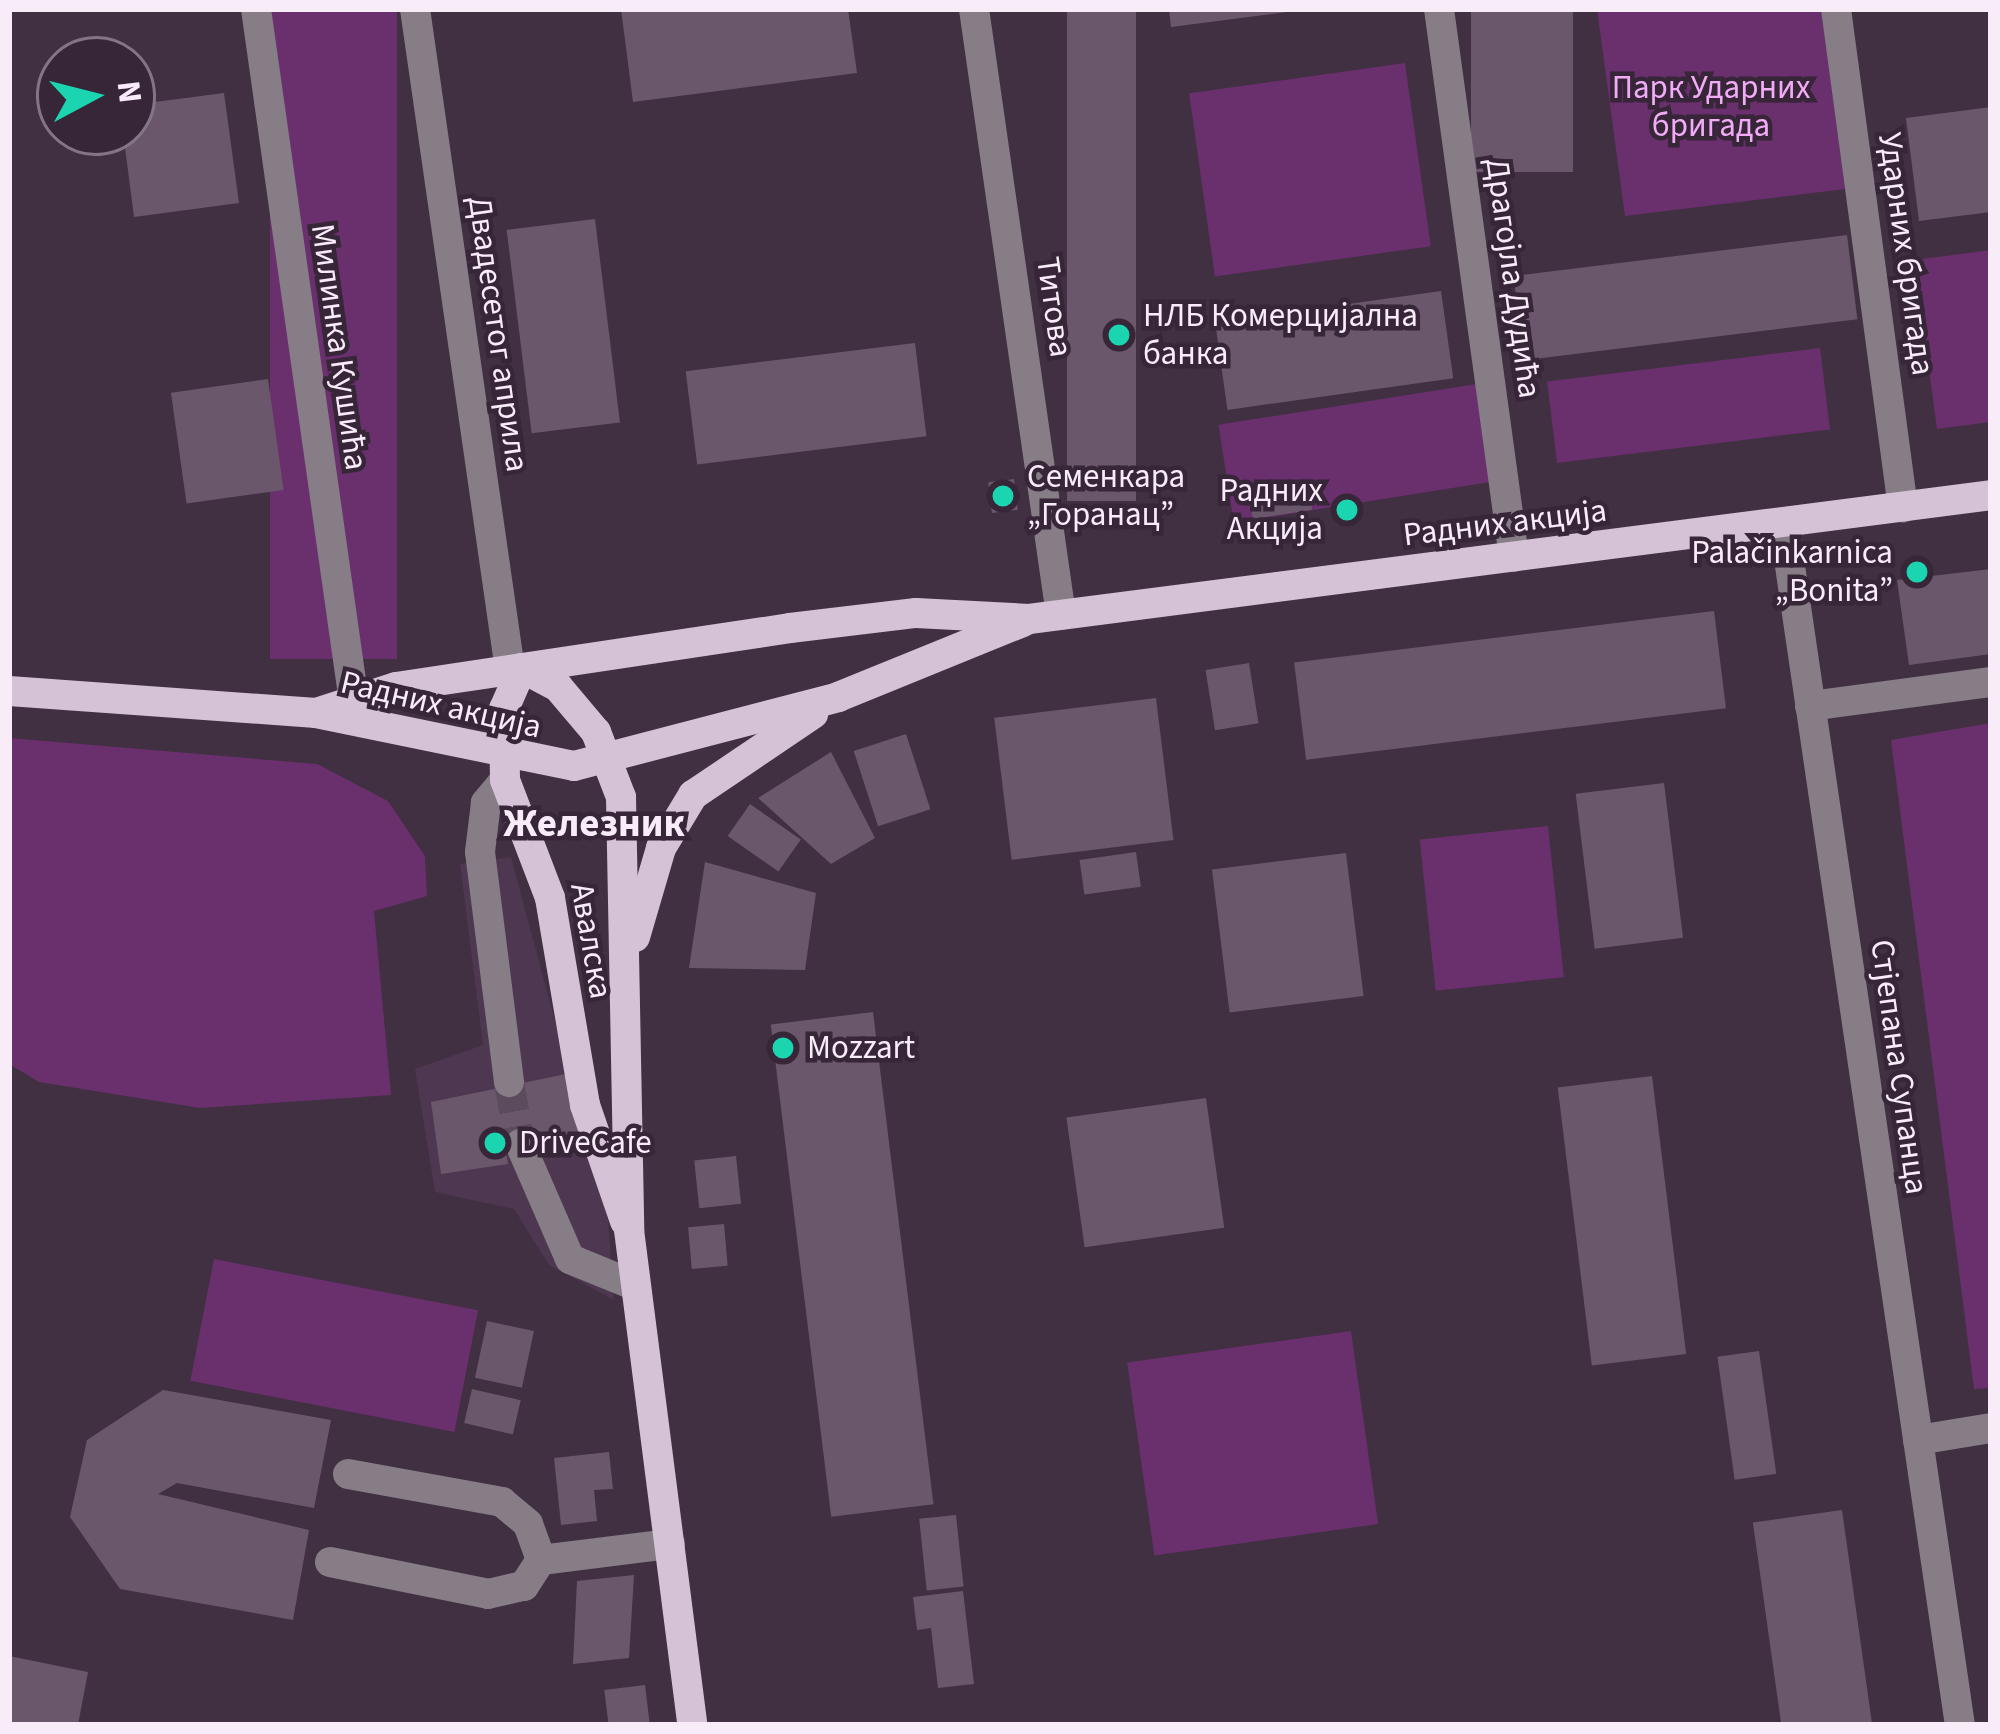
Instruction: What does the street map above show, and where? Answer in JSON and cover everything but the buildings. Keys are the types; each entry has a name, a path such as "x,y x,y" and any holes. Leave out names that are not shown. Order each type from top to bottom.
{"main road":[{"name":"Радних акција","path":"316,713 352,695 916,613 1029,619 1991,495"},
{"name":"Радних акција","path":"9,691 316,713 503,770 610,761 838,697 1029,619"},
{"path":"516,669 558,687 610,761"},
{"name":"Авалска","path":"516,669 504,710 503,770 550,898 585,1105 628,1230"},
{"path":"625,972 661,848 693,795 838,697"},
{"name":"Авалска","path":"610,761 626,835 628,1230 692,1725"}],"street":[{"name":"Милинка Кушића","path":"256,9 352,695"},
{"name":"Двадесетог априла","path":"415,9 516,669"},
{"name":"Титова","path":"974,9 1060,615"},
{"name":"Драгојла Дудића","path":"1439,9 1514,557"},
{"name":"Ударних бригада","path":"1836,9 1904,508"},
{"name":"Стјепана Супанца","path":"1784,525 1960,1725"},
{"path":"1810,706 1991,682"},
{"path":"503,770 486,802 480,852 509,1082"},
{"path":"520,1144 570,1259 636,1286"},
{"path":"1918,1439 1991,1427"},
{"path":"330,1562 488,1594 531,1582 542,1560 528,1524 502,1502 348,1474"},
{"path":"542,1560 670,1544"}],"shaded area":[{"path":"511,857 608,1219 614,1300 549,1265 514,1209 435,1192 415,1069 483,1045 460,864"}],"green space":[{"path":"270,9 397,9 397,659 270,659"},
{"name":"Парк Ударних бригада","path":"1597,9 1821,9 1845,189 1625,216"},
{"path":"1405,63 1431,246 1215,277 1189,93"},
{"path":"1991,250 1991,422 1937,429 1914,260"},
{"path":"1820,348 1830,429 1557,463 1547,382"},
{"path":"1489,382 1504,480 1234,523 1218,425"},
{"path":"1991,723 1991,1388 1974,1389 1891,740"},
{"path":"9,738 317,764 388,801 425,856 427,896 374,911 391,1095 200,1108 39,1082 9,1064"},
{"path":"1548,826 1564,977 1436,991 1420,839"},
{"path":"214,1259 478,1310 454,1432 190,1381"},
{"path":"1351,1331 1378,1524 1154,1556 1127,1362"}],"tunnel":[{"path":"509,1082 520,1144"}],"place":[{"name":"НЛБ Комерцијална банка","path":"1119,335"},
{"name":"Семенкара „Горанац”","path":"1003,496"},
{"name":"Радних Акција","path":"1347,510"},
{"name":"Palačinkarnica „Bonita”","path":"1917,572"},
{"name":"Mozzart","path":"783,1048"},
{"name":"DriveCafe","path":"495,1143"}],"district":[{"name":"Железник","path":"594,824"}]}
